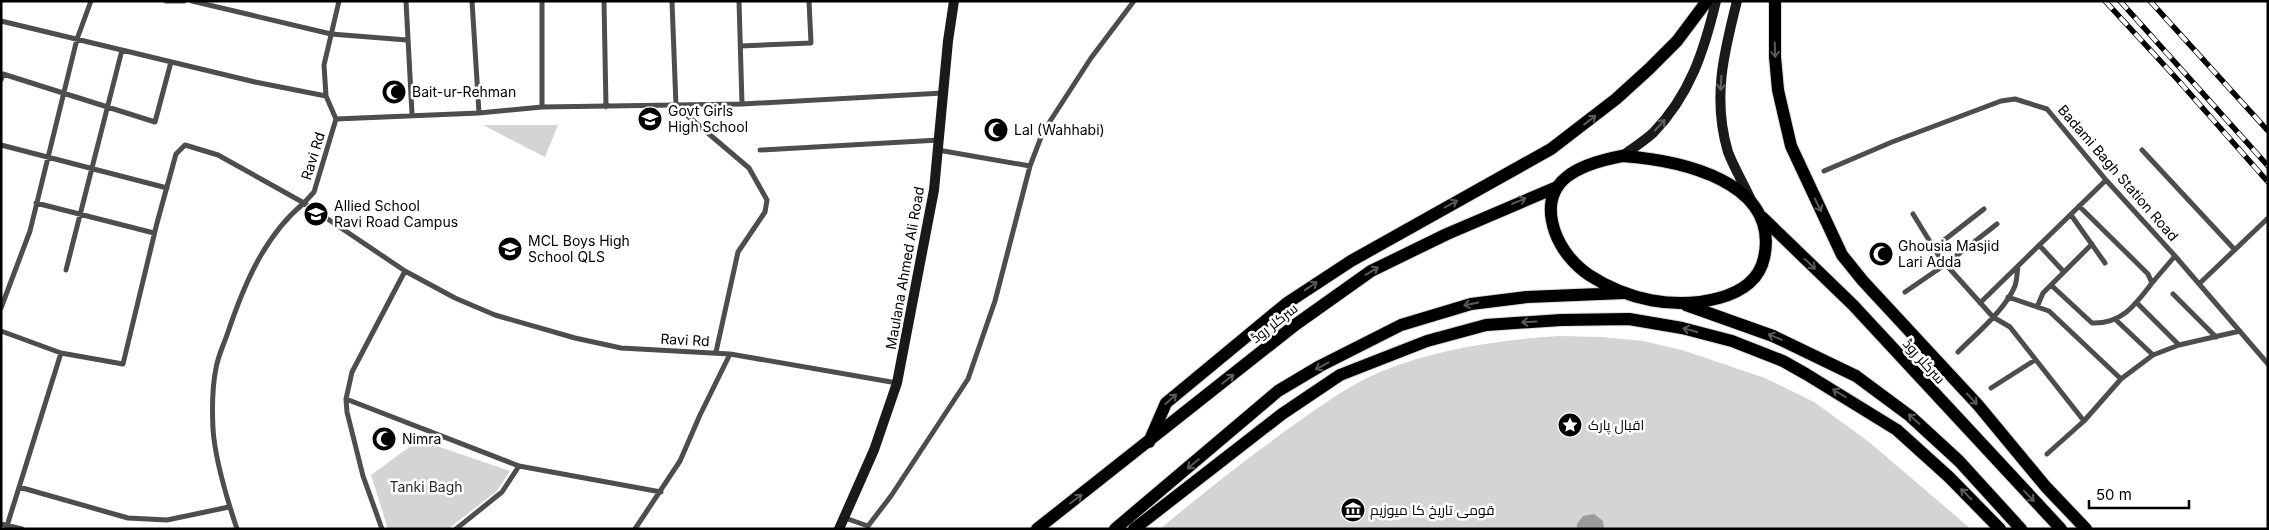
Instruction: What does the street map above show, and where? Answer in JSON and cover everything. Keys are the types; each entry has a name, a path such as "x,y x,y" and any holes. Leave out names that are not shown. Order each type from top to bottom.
{"main road":[{"path":"1149,442 1166,403 1288,303 1351,261 1551,149 1616,99 1649,69 1677,42 1707,1"},
{"path":"1775,1 1775,57 1778,90 1791,146 1842,255 1863,281 1978,406 2046,487 2086,529"},
{"name":"سرکلر روڈ","path":"1037,529 1295,325 1371,271 1400,255 1455,230 1556,187 1576,170 1588,164 1622,156 1661,160 1689,168 1724,182 1752,202"},
{"path":"1556,187 1550,208 1551,221 1560,245 1578,266 1589,276 1624,293 1663,303 1682,304 1722,297 1736,292 1754,280 1762,265 1767,234 1762,217 1752,202"},
{"name":"سرکلر روڈ","path":"1762,217 1853,305 2061,529"},
{"path":"1115,529 1278,391 1320,366 1401,325 1471,304 1528,297 1624,293"},
{"path":"1682,304 1774,336 1856,376 1917,422 1959,461 2021,529"},
{"path":"1134,529 1282,414 1340,376 1412,347 1486,325 1561,320 1629,319 1682,328 1732,341 1783,361 1806,374 1897,430 2000,529"}],"street":[{"path":"1,308 30,231 77,39 91,1"},
{"path":"166,1 184,1"},
{"path":"192,1 331,34 407,40"},
{"path":"336,119 326,96 324,65 339,1"},
{"path":"406,1 412,114"},
{"path":"472,1 479,113"},
{"path":"542,1 542,107"},
{"path":"604,1 606,107"},
{"path":"672,1 676,106 749,168 767,200 765,212 738,252 716,352"},
{"path":"739,1 742,104"},
{"path":"741,46 811,43 809,1"},
{"name":"Maulana Ahmed Ali Road","path":"839,529 874,450 897,383 922,262 934,190 954,1"},
{"path":"845,518 868,526 891,496 968,378 995,301 1030,166 1043,132 1091,58 1134,1"},
{"path":"1622,156 1652,134 1671,113 1688,88 1707,39 1716,1"},
{"path":"1737,1 1723,57 1720,89 1729,153 1752,202"},
{"path":"1,21 256,82 326,96"},
{"path":"66,270 122,50"},
{"path":"1,80 3,74 155,122 171,62"},
{"name":"Ravi Rd","path":"897,383 716,352 621,348 575,338 495,315 455,298 405,271 304,203 314,192 336,119 412,114 479,113 542,107 742,104 944,93"},
{"name":"Badami Bagh Station Road","path":"1824,170 1966,113 2001,101 2015,99 2047,109 2106,180 2267,360"},
{"path":"1,144 166,188"},
{"path":"1,331 61,353 122,364 166,188 176,154 185,145 218,155 304,203 288,216 266,246 243,289 216,367 213,397 213,431 229,507 237,529"},
{"path":"760,150 938,145 1030,166"},
{"path":"2142,150 2235,250"},
{"path":"1980,303 2106,180"},
{"path":"36,203 154,233"},
{"path":"2079,206 2148,274 2152,284"},
{"path":"1934,248 1984,209"},
{"path":"1913,214 1946,264 1993,316 2010,327 2084,421"},
{"path":"2070,215 2105,262"},
{"path":"2199,284 2268,219"},
{"path":"1905,292 1946,264 1997,224"},
{"path":"2037,307 2043,292 2092,244"},
{"path":"2039,245 2064,272"},
{"path":"2051,285 2092,323 2104,323 2116,320 2137,303 2175,256"},
{"path":"1958,352 1993,316 2008,297 2015,285 2018,266"},
{"path":"382,529 363,476 347,412 346,399 352,372 405,271"},
{"path":"1,289 7,292"},
{"path":"2173,294 2216,337"},
{"path":"2008,297 2049,311 2121,379"},
{"path":"2137,303 2178,346"},
{"path":"2116,320 2153,355"},
{"path":"2047,454 2084,421 2121,379 2153,355 2178,346 2240,331"},
{"path":"22,529 5,526 61,353"},
{"path":"635,529 680,461 700,414 730,354"},
{"path":"1991,388 2035,360"},
{"path":"346,399 520,466 660,492"},
{"path":"456,529 502,492 520,466"},
{"path":"19,487 128,518 168,520 229,507"}],"green space":[{"path":"483,125 558,125 545,157"},
{"name":"اقبال پارک","path":"1558,336 1601,337 1643,341 1682,350 1765,378 1814,402 1869,442 1971,529 1160,529 1278,436 1336,396 1369,377 1423,357 1467,347"},
{"name":"Tanki Bagh","path":"419,440 510,471 497,491 448,529 388,529 371,475"}],"shaded area":[{"path":"1594,514 1603,521 1604,529 1577,529 1577,524 1583,516"}],"railway":[{"path":"2105,1 2268,182"},
{"path":"2120,1 2268,166"},
{"path":"2150,1 2268,131"}],"place":[{"name":"Bait-ur-Rehman","path":"394,92"},
{"name":"Govt Girls High School","path":"650,119"},
{"name":"Lal (Wahhabi)","path":"996,130"},
{"name":"Allied School Ravi Road Campus","path":"316,214"},
{"name":"MCL Boys High School QLS","path":"510,249"},
{"name":"Ghousia Masjid Lari Adda","path":"1881,254"},
{"name":"اقبال پارک","path":"1570,425"},
{"name":"Nimra","path":"384,439"},
{"name":"قومی تاریخ کا میوزیم","path":"1353,510"}]}
